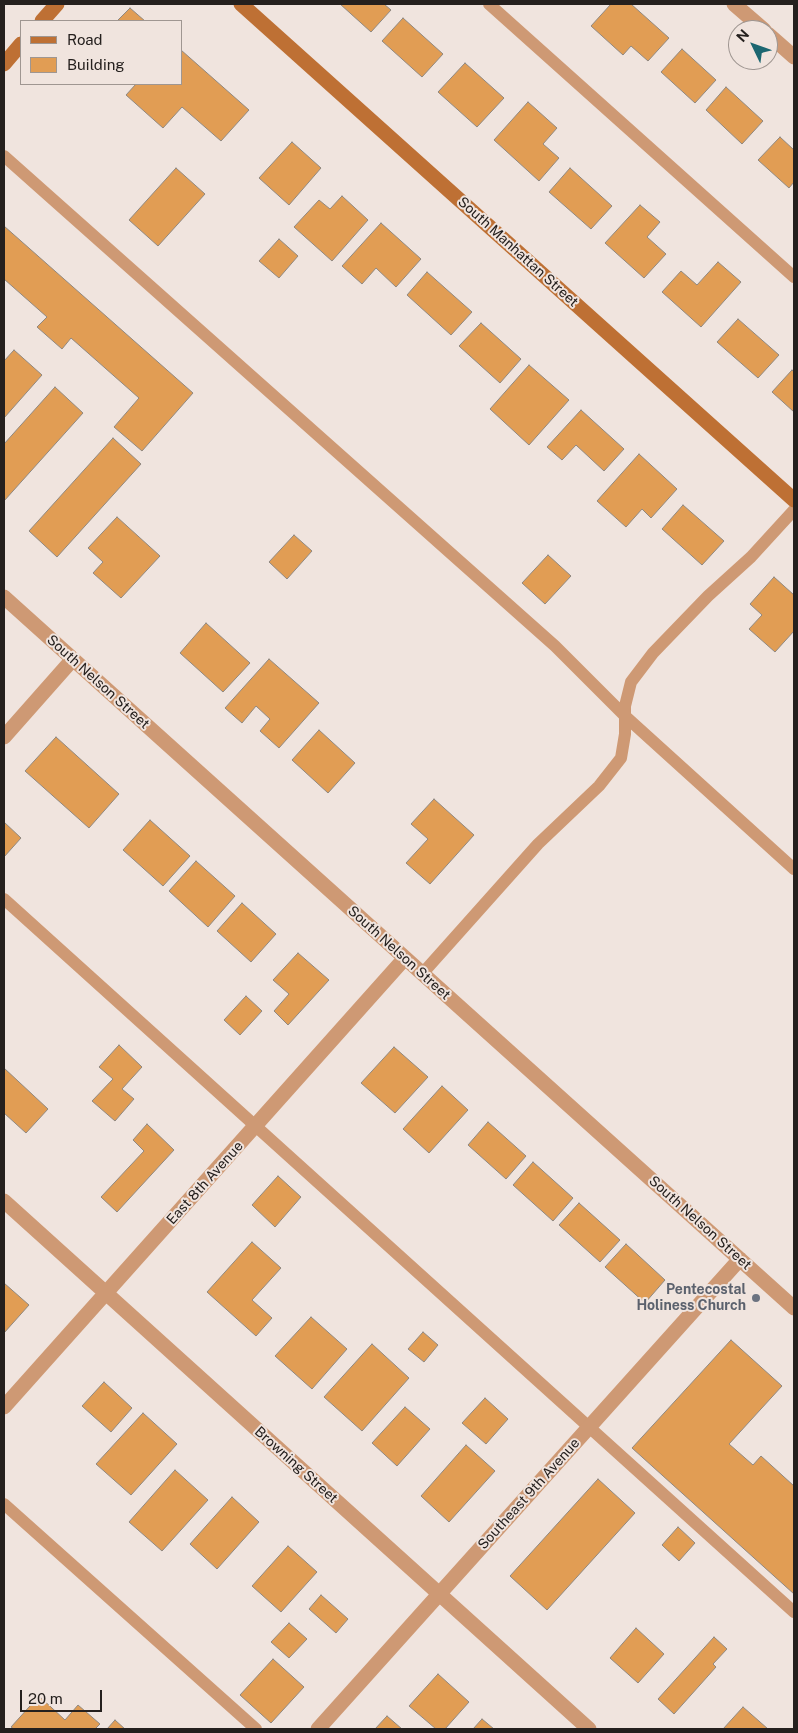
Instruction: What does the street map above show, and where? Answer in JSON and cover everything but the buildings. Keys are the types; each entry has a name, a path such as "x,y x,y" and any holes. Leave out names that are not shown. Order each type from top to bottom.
{"street":[{"path":"43,20 57,4"},
{"name":"South Manhattan Street","path":"241,4 794,500"},
{"path":"734,4 752,20"},
{"path":"778,43 794,58"},
{"path":"4,64 20,45"},
{"name":"South Nelson Street","path":"4,597 794,1308"},
{"path":"4,736 73,659"},
{"name":"East 8th Avenue","path":"4,1407 406,958"},
{"name":"Browning Street","path":"4,1201 589,1729"},
{"name":"Southeast 9th Avenue","path":"318,1729 740,1259"}],"lane":[{"path":"489,4 794,277"},
{"path":"4,156 555,646 625,716 794,869"},
{"path":"422,974 538,844 599,786 621,758 626,734 625,706 631,682 653,653 708,596 751,557 794,510"},
{"path":"4,899 794,1612"},
{"path":"4,1504 256,1729"}],"place":[{"name":"Pentecostal Holiness Church","path":"756,1298"}]}
